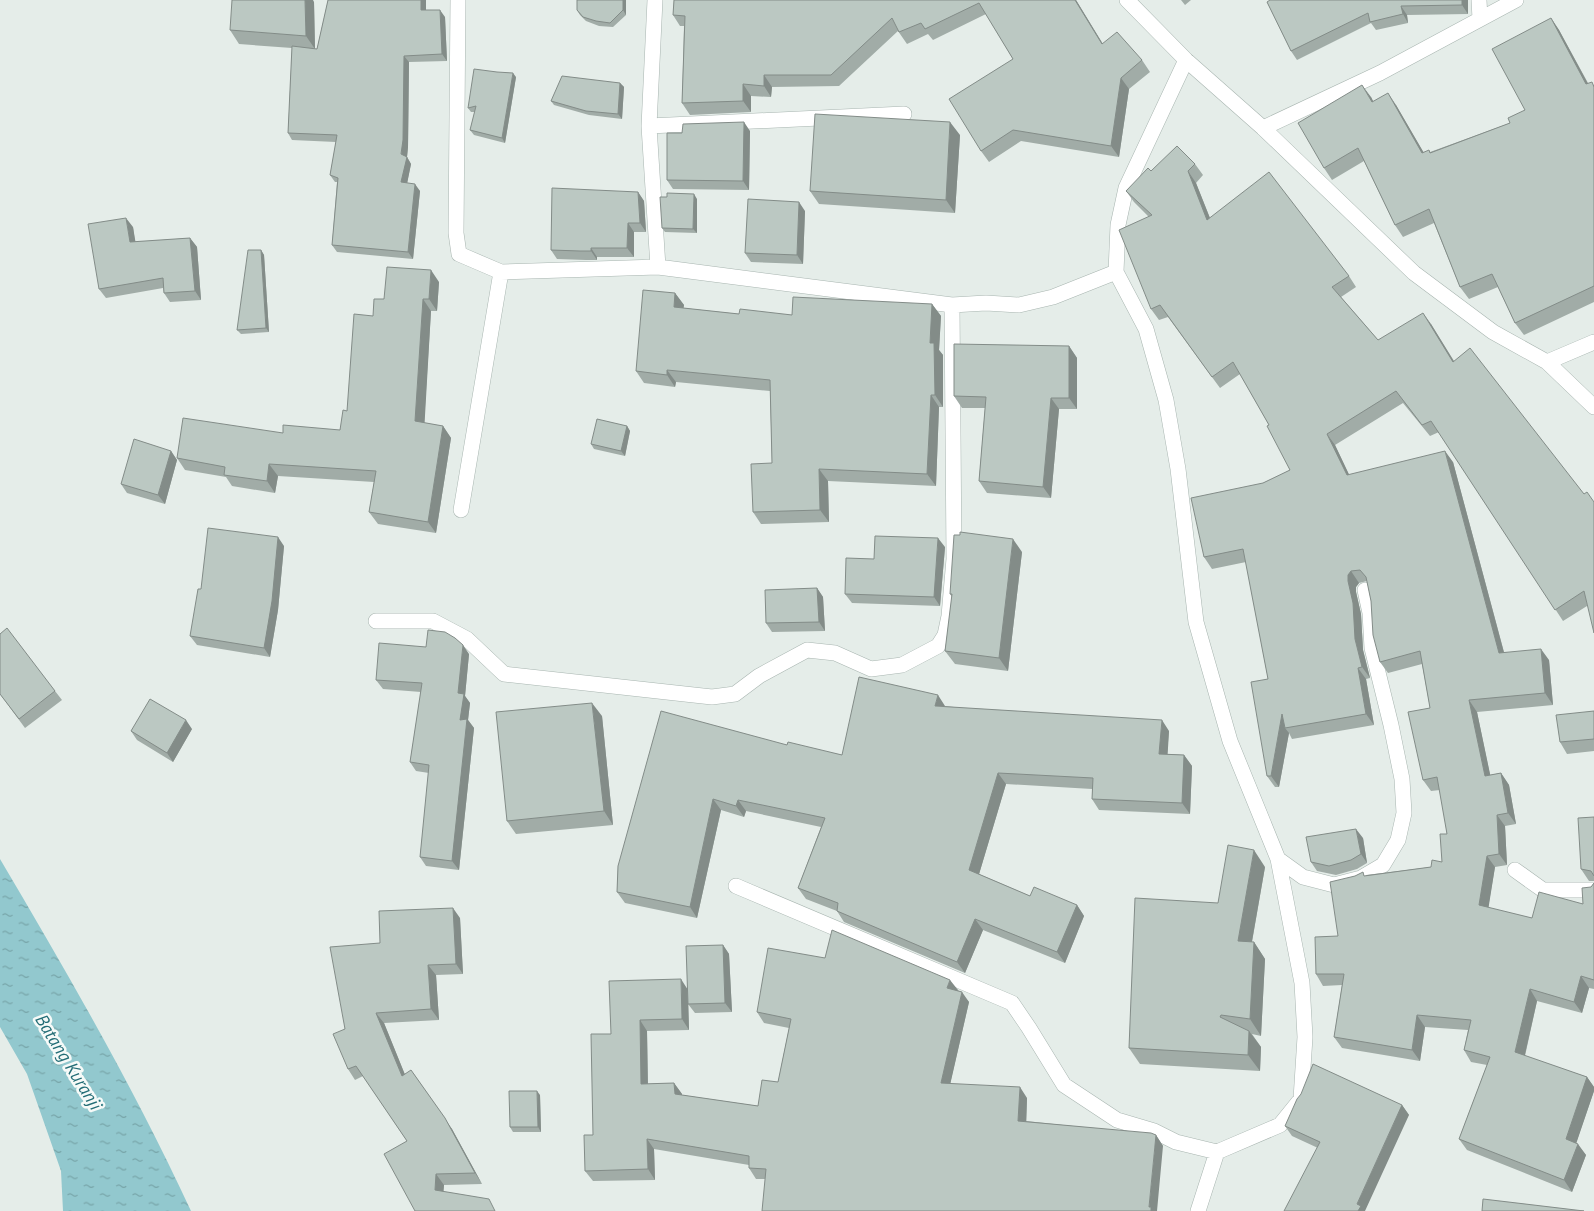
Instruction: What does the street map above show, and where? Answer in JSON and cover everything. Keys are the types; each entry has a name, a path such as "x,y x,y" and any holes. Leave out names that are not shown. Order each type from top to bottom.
{"street":[{"path":"458,0 456,233 459,254 501,272 658,267 952,305 1019,304 1053,297 1116,272"},
{"path":"655,0 649,126 658,267"},
{"path":"1126,0 1186,60 1263,128 1414,273 1493,332 1547,362 1594,407"},
{"path":"1480,0 1480,19"},
{"path":"1263,128 1380,73 1516,0"},
{"path":"736,886 1012,1003 1064,1085 1117,1120 1154,1130 1176,1142 1217,1152 1280,1125 1301,1099 1305,1037 1302,984 1278,859 1230,741 1196,622 1178,469 1166,400 1146,329 1116,272 1118,225 1126,188 1186,60"},
{"path":"649,126 904,114"},
{"path":"461,510 501,272"},
{"path":"376,621 432,621 468,639 504,674 712,697 735,694 759,676 807,650 835,654 871,669 902,665 938,646 945,634 949,616 954,559 952,305"},
{"path":"1547,362 1594,342"},
{"path":"1278,859 1303,877 1334,885 1362,878 1383,865 1398,840 1404,813 1402,779 1372,648 1370,613 1366,590"},
{"path":"1515,870 1543,890 1594,890"},
{"path":"1198,1211 1217,1152"}],"water":[{"name":"Batang Kuranji","path":"0,859 124,1077 191,1211 63,1211 61,1171 27,1074 0,1027"}],"building":[{"path":"232,0 305,0 306,36 230,30"},
{"path":"328,0 421,0 421,10 440,10 442,54 404,56 403,140 401,154 407,157 401,182 415,184 408,252 332,245 338,178 330,175 337,135 288,133 292,46 317,49"},
{"path":"577,0 623,0 623,10 610,23 596,21 583,17 577,10"},
{"path":"674,0 1075,0 1102,44 1117,32 1142,60 1121,78 1111,146 1013,130 981,151 949,99 1013,59 979,3 925,29 921,23 899,32 892,18 831,75 764,75 764,86 743,84 743,101 682,103 685,16 673,15"},
{"path":"1270,0 1462,0 1462,5 1401,6 1403,14 1370,22 1368,13 1291,51 1267,2"},
{"path":"1551,18 1586,84 1592,82 1594,87 1594,286 1515,323 1492,274 1460,287 1429,209 1395,225 1358,148 1324,168 1298,123 1362,85 1372,102 1388,93 1422,153 1429,150 1430,153 1510,123 1508,118 1525,110 1492,49"},
{"path":"474,69 513,73 502,138 470,130 476,106 468,108"},
{"path":"562,76 620,83 618,114 586,111 551,101"},
{"path":"815,114 950,122 946,200 810,191"},
{"path":"744,122 743,181 667,180 667,133 682,133 683,124"},
{"path":"1177,146 1195,164 1188,171 1207,220 1269,172 1349,276 1332,287 1378,340 1423,313 1453,362 1470,348 1584,494 1587,492 1594,502 1594,633 1584,591 1555,610 1431,421 1422,425 1396,391 1327,434 1347,475 1445,451 1499,653 1541,649 1545,693 1469,700 1485,776 1501,773 1508,813 1497,815 1499,854 1487,856 1479,905 1532,918 1539,892 1583,904 1582,888 1591,887 1594,883 1594,980 1581,976 1574,1002 1530,989 1515,1052 1587,1077 1566,1139 1578,1144 1564,1180 1459,1139 1490,1057 1464,1050 1471,1020 1417,1015 1412,1050 1334,1037 1344,974 1316,974 1315,937 1338,936 1330,882 1355,876 1363,872 1364,876 1431,867 1432,860 1442,862 1440,834 1447,834 1437,777 1423,780 1408,712 1430,708 1420,651 1380,662 1373,635 1371,601 1366,577 1360,570 1351,571 1348,575 1348,581 1353,603 1355,639 1362,667 1358,668 1366,714 1285,728 1282,714 1271,776 1267,776 1251,682 1268,679 1243,549 1204,557 1191,498 1263,483 1290,470 1267,426 1269,425 1233,362 1212,377 1160,305 1151,309 1119,230 1152,215 1126,191 1148,168 1151,171"},
{"path":"552,188 638,192 640,223 628,223 627,248 591,248 591,251 551,250"},
{"path":"667,193 694,194 693,229 662,228 660,197 667,197"},
{"path":"748,199 799,202 797,255 745,253"},
{"path":"126,218 130,242 190,238 195,291 164,293 163,278 99,289 88,224"},
{"path":"248,250 261,250 266,328 237,330"},
{"path":"387,267 431,270 429,299 423,299 415,421 443,426 428,522 369,512 376,471 269,464 267,481 224,475 225,467 177,458 183,418 283,433 283,425 340,430 343,410 347,411 354,314 373,316 374,299 384,299"},
{"path":"643,290 675,293 674,307 739,314 740,309 792,315 793,297 932,304 930,343 934,343 935,395 931,395 927,474 819,469 820,510 753,512 751,464 772,463 770,380 667,370 667,375 636,371"},
{"path":"954,344 1069,346 1069,398 1051,398 1043,487 979,481 986,397 954,396"},
{"path":"597,419 627,426 621,451 591,444"},
{"path":"134,439 171,451 158,495 121,484"},
{"path":"208,528 278,537 272,601 264,648 190,636 198,589 201,589"},
{"path":"960,532 1013,539 999,658 945,651 952,594 950,594 954,535 960,535"},
{"path":"875,536 938,538 934,597 845,594 846,558 874,559"},
{"path":"817,588 819,622 766,623 765,590"},
{"path":"7,628 55,691 19,719 0,694 0,634"},
{"path":"428,630 445,632 463,645 458,693 464,694 460,720 467,719 452,861 420,857 429,765 410,762 422,683 376,680 379,643 426,647"},
{"path":"859,677 938,695 935,706 1162,720 1159,754 1184,755 1182,803 1092,799 1093,778 998,773 969,870 1030,896 1034,887 1077,905 1057,952 975,919 957,962 837,911 838,903 798,888 825,818 738,800 736,806 713,799 690,907 617,892 618,866 661,711 787,745 788,742 842,755"},
{"path":"150,699 186,720 167,753 131,731"},
{"path":"592,703 604,811 507,821 496,712"},
{"path":"1594,711 1594,739 1560,742 1556,715"},
{"path":"1594,817 1594,876 1591,871 1581,869 1578,818"},
{"path":"1356,829 1361,854 1351,860 1329,866 1311,862 1306,837"},
{"path":"1228,845 1254,850 1238,941 1254,942 1250,1019 1221,1015 1220,1017 1249,1031 1248,1055 1129,1048 1135,898 1218,903"},
{"path":"453,908 456,964 428,965 431,1009 376,1013 402,1076 411,1070 445,1118 475,1173 436,1174 435,1190 489,1199 495,1211 415,1211 384,1154 407,1141 356,1066 348,1069 333,1034 345,1029 330,947 380,943 379,911"},
{"path":"832,930 950,980 947,988 962,992 941,1083 1020,1087 1018,1121 1156,1135 1149,1207 1151,1207 1151,1211 762,1211 766,1169 749,1168 749,1156 647,1139 648,1169 585,1171 584,1135 593,1135 591,1034 611,1034 609,981 681,979 682,1019 640,1020 641,1084 674,1083 675,1094 758,1106 762,1080 778,1082 791,1019 757,1012 768,948 825,958"},
{"path":"723,945 725,1003 688,1004 686,946"},
{"path":"1313,1064 1402,1105 1357,1204 1361,1206 1358,1211 1284,1211 1320,1142 1285,1126"},
{"path":"509,1091 537,1091 538,1127 510,1127"},
{"path":"1483,1199 1584,1211 1482,1211"}]}
